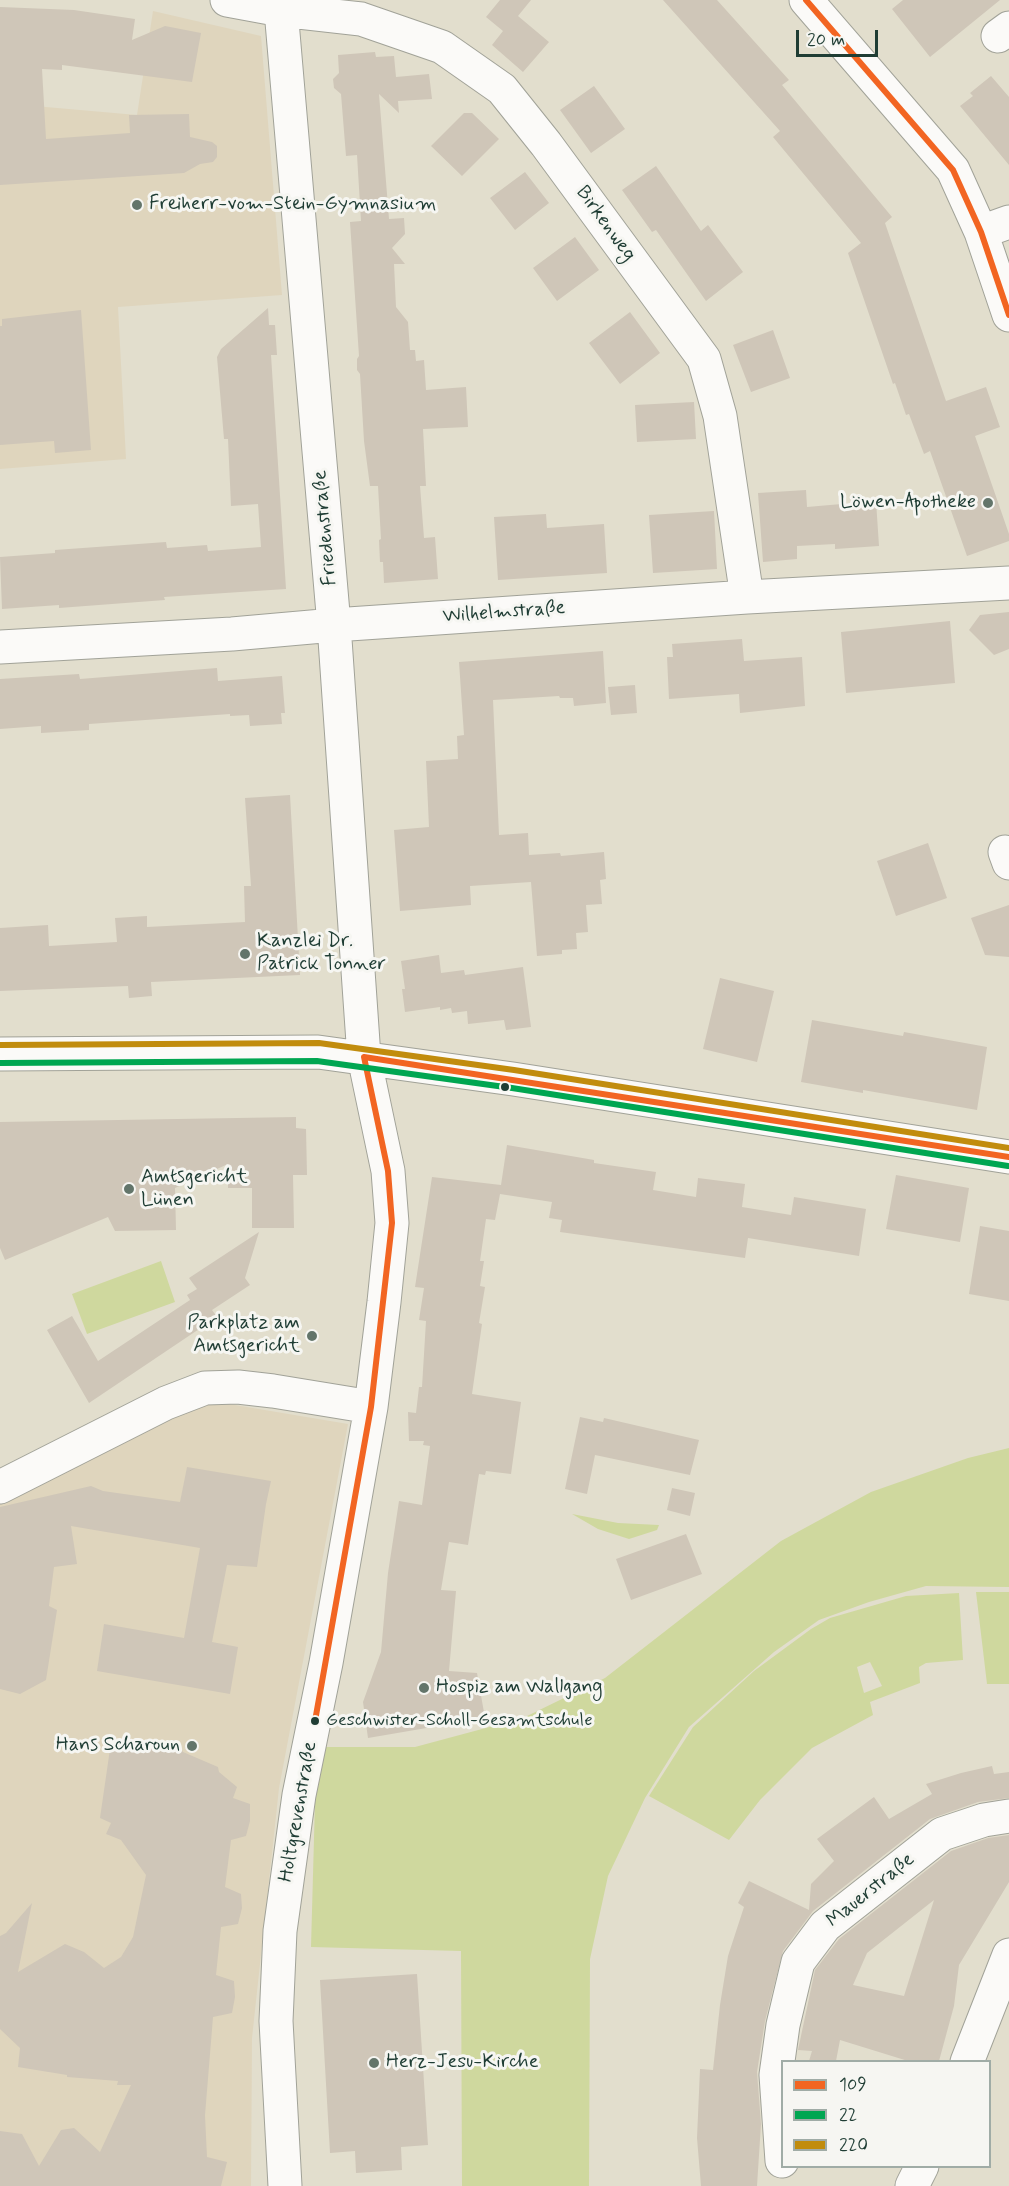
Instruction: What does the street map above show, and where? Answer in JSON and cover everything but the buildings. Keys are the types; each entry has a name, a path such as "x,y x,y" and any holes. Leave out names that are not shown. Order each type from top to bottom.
{"street":[{"name":"Birkenweg","path":"227,0 284,5 360,18 442,47 502,89 546,144 704,359 720,416 747,597"},
{"path":"806,0 953,170 995,227 1009,315"},
{"name":"Friedenstraße","path":"284,5 334,625 364,1058 388,1171 392,1223 370,1407"},
{"name":"Wilhelmstraße","path":"0,647 232,634 747,597 1009,583"},
{"path":"0,1054 318,1052 1009,1157"},
{"path":"0,1487 166,1403 205,1388 238,1387 273,1391 370,1407"},
{"name":"Holtgrevenstraße","path":"285,2186 276,2021 280,1931 299,1795 326,1664 370,1407"},
{"name":"Mauerstraße","path":"781,2136 776,2075 783,2025 798,1962 825,1926 942,1834 1009,1816"},
{"path":"967,2060 1009,1956"},
{"path":"783,2168 784,2186"},
{"path":"912,2186 921,2168"}],"shaded area":[{"name":"Freiherr-vom-Stein-Gymnasium","path":"153,11 261,36 282,295 118,307 126,459 0,469 0,103 137,115"},
{"name":"Geschwister-Scholl-Gesamtschule","path":"198,1402 223,1403 348,1424 279,1788 252,2038 251,2186 0,2186 0,1500"}],"green space":[{"path":"161,1261 175,1302 87,1334 72,1294"},
{"path":"1009,1448 1009,1587 926,1586 869,1602 819,1620 774,1652 689,1727 645,1798 608,1876 590,1959 589,2186 462,2186 461,1951 311,1947 315,1802 326,1747 415,1747 523,1718 605,1678 781,1541 871,1492 968,1458"},
{"path":"572,1514 618,1523 659,1525 657,1530 629,1539 598,1529"},
{"path":"976,1592 1009,1592 1009,1684 987,1684"},
{"path":"959,1593 963,1660 926,1663 919,1667 920,1683 870,1702 873,1715 812,1748 760,1800 729,1840 649,1796 693,1727 754,1671 811,1629 830,1618 906,1596","holes":["870,1662 882,1686 864,1693 857,1667"]}],"transit line":[{"name":"109","path":"806,0 953,170 981,232 1009,315"},
{"name":"220","path":"0,1045 319,1043 514,1070 1009,1148"},
{"name":"109","path":"364,1057 1009,1157"},
{"name":"109","path":"315,1721 371,1407 392,1223 388,1171 364,1057"},
{"name":"22","path":"0,1063 317,1061 512,1088 1008,1166"}],"place":[{"name":"Freiherr-vom-Stein-Gymnasium","path":"137,205"},
{"name":"Löwen-Apotheke","path":"988,503"},
{"name":"Kanzlei Dr. Patrick Tonner","path":"245,954"},
{"name":"Amtsgericht Lünen","path":"129,1189"},
{"name":"Parkplatz am Amtsgericht","path":"312,1336"},
{"name":"Hospiz am Wallgang","path":"424,1688"},
{"name":"Geschwister-Scholl-Gesamtschule","path":"315,1721"},
{"name":"Hans Scharoun","path":"192,1746"},
{"name":"Herz-Jesu-Kirche","path":"374,2063"}]}
